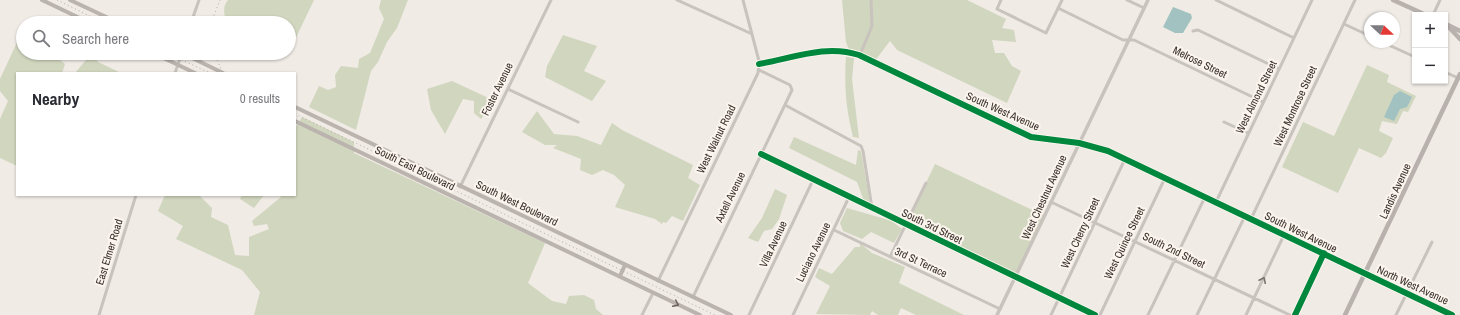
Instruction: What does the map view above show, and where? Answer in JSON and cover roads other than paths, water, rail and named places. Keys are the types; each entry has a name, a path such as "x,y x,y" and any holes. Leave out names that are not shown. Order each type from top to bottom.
{"main road":[{"path":"42,0 75,16"},
{"path":"70,0 104,16"},
{"path":"1393,0 1419,12"},
{"path":"1448,25 1460,31"},
{"path":"1448,27 1460,39"},
{"path":"168,60 193,72"},
{"path":"197,60 222,72"},
{"name":"Landis Avenue","path":"1345,315 1459,76"},
{"name":"South West Boulevard","path":"296,107 731,315"},
{"name":"South East Boulevard","path":"296,121 700,315"},
{"path":"620,276 625,265"}],"street":[{"path":"193,16 199,0"},
{"name":"Foster Avenue","path":"460,187 551,0"},
{"path":"677,0 752,34"},
{"name":"West Walnut Road","path":"658,281 759,70 759,64 744,0"},
{"path":"860,55 872,26 871,0"},
{"path":"1001,0 997,9 1046,33 1062,0"},
{"path":"1127,0 1144,8"},
{"name":"West Chestnut Avenue","path":"997,315 1148,0"},
{"path":"1216,0 1294,38"},
{"name":"West Almond Street","path":"1216,202 1312,0"},
{"name":"West Montrose Street","path":"1251,219 1356,0"},
{"path":"1434,12 1440,0"},
{"name":"Melrose Street","path":"1058,8 1123,40 1134,40 1263,102"},
{"path":"1344,24 1364,33"},
{"path":"1193,31 1198,30 1279,69"},
{"path":"1395,48 1412,56"},
{"name":"South West Avenue","path":"759,64 822,50 835,50 860,55 1031,137 1080,143 1097,147 1125,159 1365,274"},
{"path":"175,72 180,60"},
{"name":"Axtell Avenue","path":"693,297 792,90 791,86 759,70"},
{"path":"1448,73 1459,76"},
{"path":"508,89 578,122"},
{"path":"785,105 861,146 864,151 872,208"},
{"path":"1224,122 1248,134"},
{"name":"South 3rd Street","path":"761,154 849,198 1095,315"},
{"name":"West Cherry Street","path":"1051,315 1125,159"},
{"name":"West Quince Street","path":"1100,315 1165,178"},
{"name":"Villa Avenue","path":"749,315 813,180"},
{"path":"890,257 926,183"},
{"name":"East Elmer Road","path":"98,315 136,196"},
{"path":"1148,315 1205,197"},
{"name":"Luciano Avenue","path":"793,315 849,198"},
{"name":"South 2nd Street","path":"1051,202 1290,315"},
{"path":"1197,315 1245,216"},
{"name":"3rd St Terrace","path":"834,230 1000,309"},
{"path":"1246,315 1284,234"},
{"path":"1396,315 1432,242"},
{"path":"1295,315 1324,254"},
{"name":"North West Avenue","path":"1365,274 1407,293 1445,314 1452,315"},
{"path":"642,315 653,293"}],"water":[{"path":"1173,7 1191,14 1192,18 1183,33 1175,33 1163,27"},
{"path":"1400,91 1412,97 1407,107 1400,109 1394,121 1384,117 1394,95"}],"railway":[{"path":"57,0 90,16"},
{"path":"214,16 220,0"},
{"path":"182,60 208,72"},
{"path":"217,60 223,72"},
{"path":"296,114 715,315"}]}
